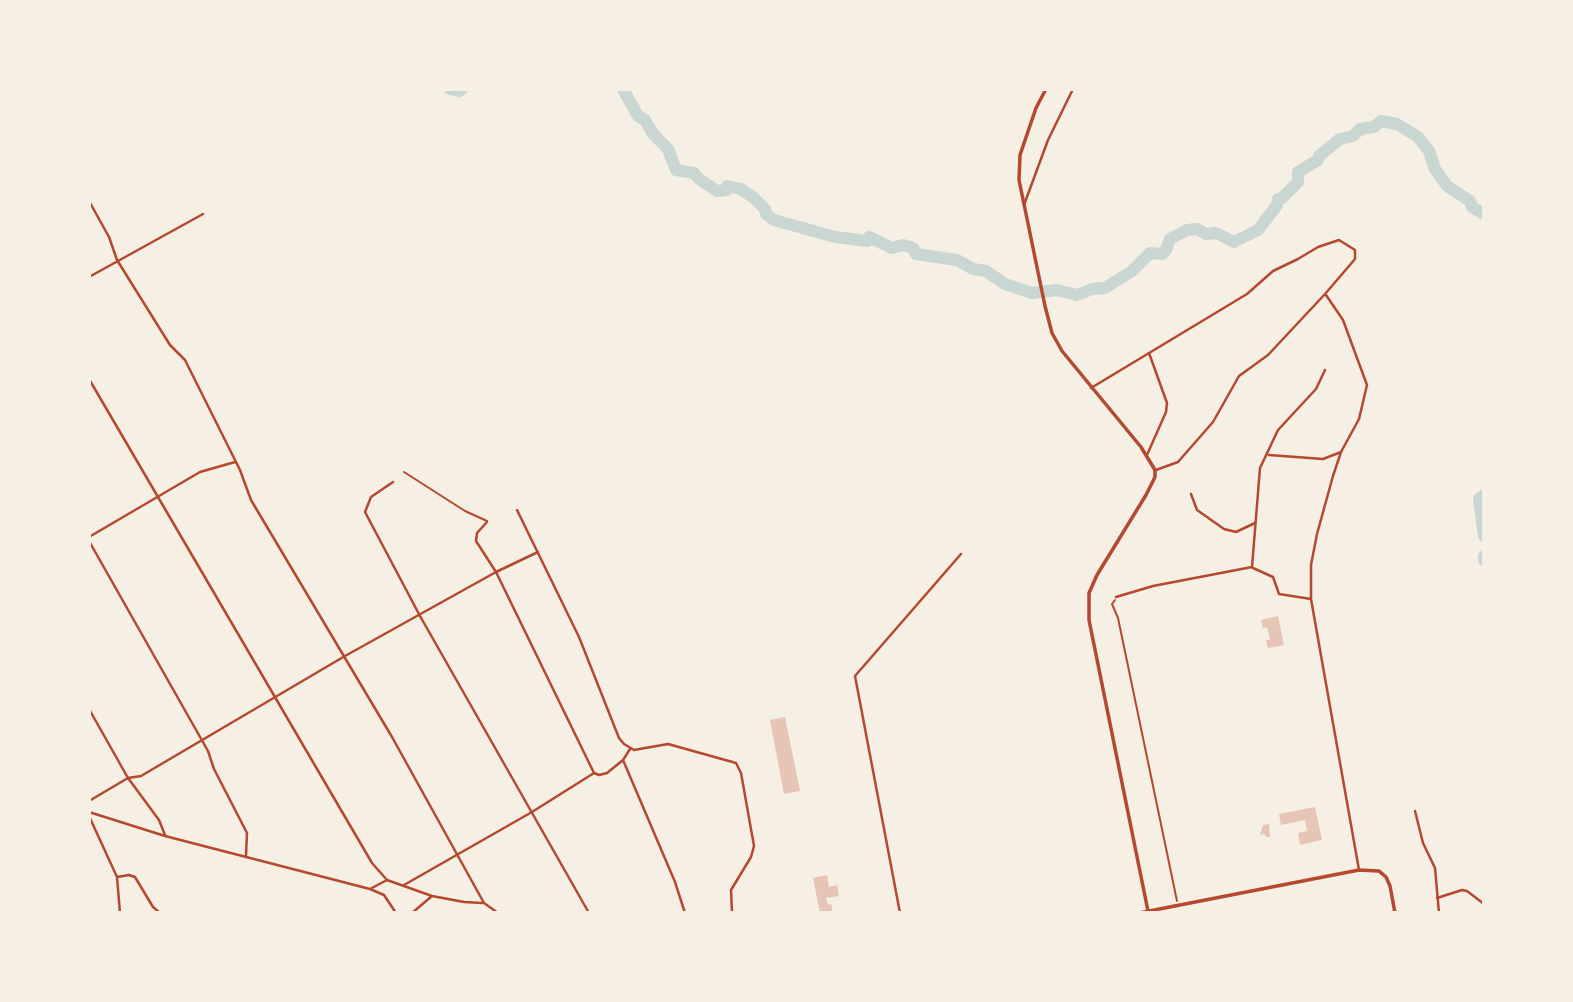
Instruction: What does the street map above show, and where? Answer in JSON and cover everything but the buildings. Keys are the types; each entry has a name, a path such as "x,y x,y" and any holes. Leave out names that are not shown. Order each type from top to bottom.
{"street":[{"path":"1046,89 1036,108 1020,155 1019,180 1045,306 1056,342 1147,455 1155,470 1146,495 1097,575 1089,593 1089,620 1148,911"},
{"path":"1024,206 1048,140 1073,89"},
{"path":"89,201 109,237 117,260 170,345 185,360 235,461 251,500 345,656 484,903 498,913"},
{"path":"89,278 203,214"},
{"path":"1091,388 1247,294 1273,271 1318,247 1339,240 1354,250 1355,259 1325,294 1268,355 1240,376 1213,422 1178,461 1155,470"},
{"path":"1325,294 1343,320 1367,385 1359,419 1341,452 1317,534 1311,565 1311,599 1359,870"},
{"path":"1147,455 1166,412 1167,403 1149,353"},
{"path":"1252,567 1260,468 1278,430 1316,390 1325,370"},
{"path":"89,379 372,863 387,880 432,896 484,903"},
{"path":"1268,455 1323,459 1341,452"},
{"path":"235,461 200,472 89,539 202,740 247,833 246,856"},
{"path":"393,482 371,497 365,512 420,616 589,913"},
{"path":"1191,494 1197,510 1224,529 1236,532 1255,523"},
{"path":"517,510 579,637 619,738 630,749 668,744 736,763 741,774 754,846 751,857 731,890 732,913"},
{"path":"487,522 477,533 476,541 496,572 594,773 607,773 623,760 630,749"},
{"path":"89,801 128,778 141,776 345,656 496,572 538,552"},
{"path":"900,913 855,676 961,554"},
{"path":"1252,567 1256,571 1270,574 1279,594 1311,599"},
{"path":"1116,597 1153,586 1252,567"},
{"path":"89,709 128,778 159,820 166,836"},
{"path":"623,760 675,882 685,913"},
{"path":"404,885 532,812 594,773"},
{"path":"1415,811 1423,843 1435,868 1439,913"},
{"path":"89,814 370,889 384,895 396,913"},
{"path":"89,814 117,877 120,913"},
{"path":"1139,913 1359,870 1379,871 1386,877 1395,913"},
{"path":"117,877 135,877 153,907 160,913"},
{"path":"370,889 387,880"},
{"path":"1437,898 1462,890 1484,904"},
{"path":"412,913 432,896"}],"lane":[{"path":"404,472 487,522"}],"path":[{"path":"1116,597 1112,604 1118,618 1178,907"}],"waterway":[{"path":"450,89 462,89"},
{"path":"623,89 638,116 645,120 653,134 668,149 676,170 694,173 717,191 727,190 727,186 741,189 754,198 774,220 835,237 867,241 869,237 892,248 903,245 913,248 916,254 957,260 973,269 986,271 1005,284 1032,293 1057,290 1077,295 1092,289 1105,288 1132,271 1150,253 1162,254 1170,239 1187,230 1216,233 1234,242 1258,230 1277,205 1278,199 1298,182 1298,172 1318,160 1319,156 1340,139 1353,136 1360,129 1374,127 1381,121 1397,124 1418,137 1429,151 1435,169 1447,186 1484,214"},
{"path":"1484,495 1479,499 1484,536"}]}
